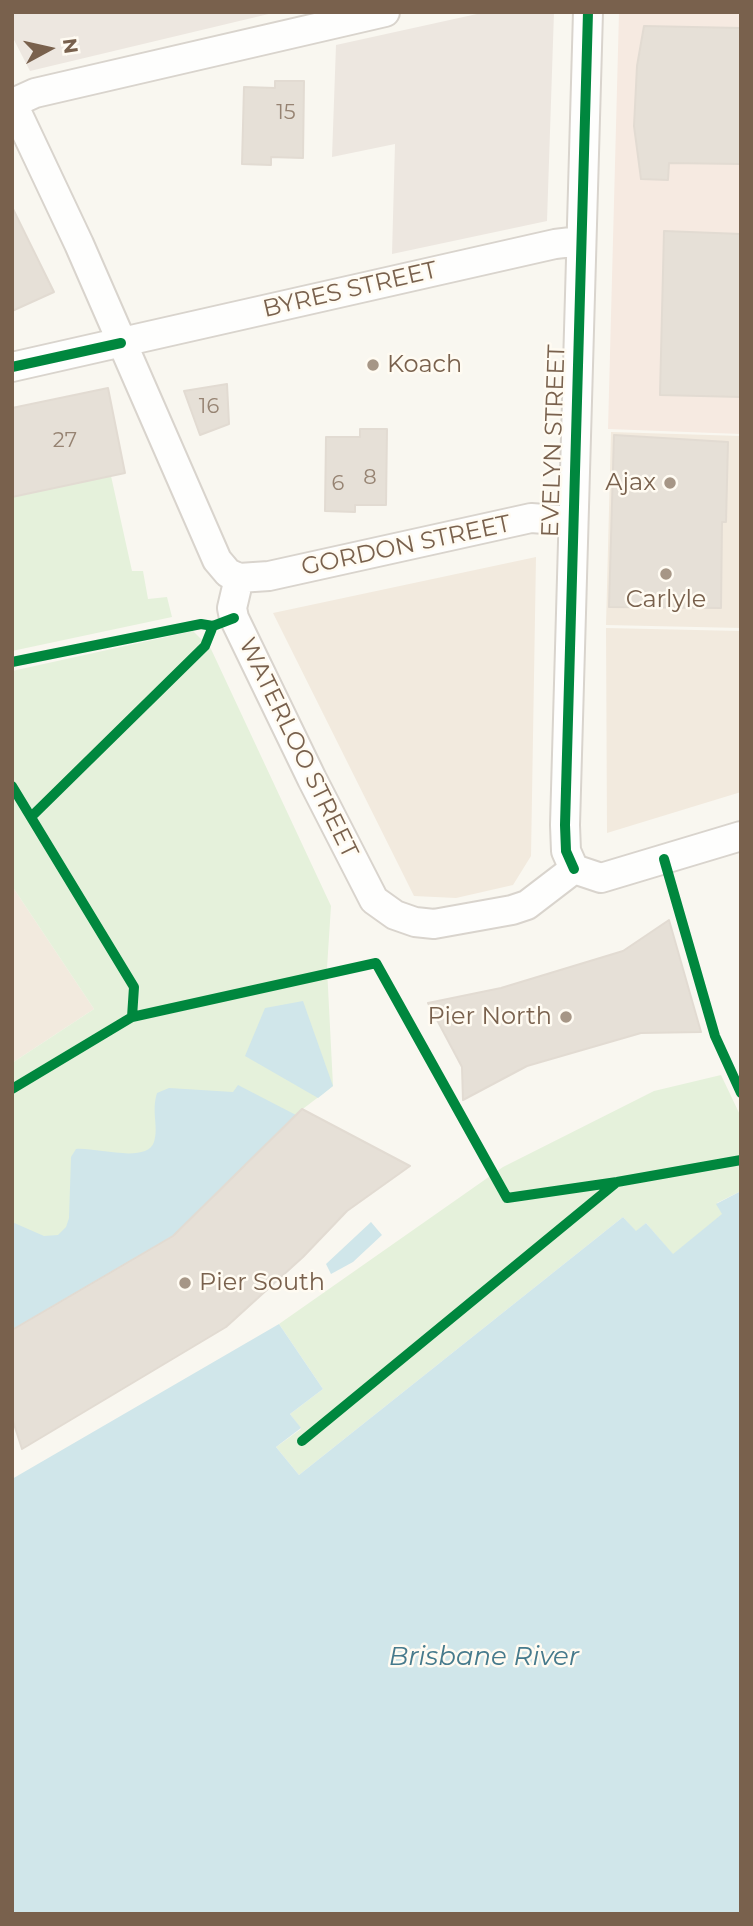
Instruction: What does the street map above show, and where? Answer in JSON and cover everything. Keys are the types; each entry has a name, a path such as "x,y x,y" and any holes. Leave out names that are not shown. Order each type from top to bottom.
{"street":[{"path":"239,578 228,573 217,560 79,244 13,102 35,93 385,12"},
{"name":"EVELYN STREET","path":"574,869 566,850 565,825 588,12"},
{"name":"BYRES STREET","path":"12,367 555,244 580,241"},
{"name":"GORDON STREET","path":"239,578 270,576 531,518 573,521"},
{"name":"WATERLOO STREET","path":"239,578 232,608 234,618 374,900 396,915 415,922 434,924 527,905 574,869"},
{"path":"574,869 601,878 741,836"}],"shaded area":[{"path":"12,12 277,12 30,71 12,36"},
{"path":"486,12 554,12 547,221 392,254 395,144 332,157 336,45"},
{"path":"619,12 741,12 741,434 608,429"},
{"path":"611,432 741,436 741,628 606,625"},
{"path":"536,557 531,856 513,885 456,898 414,896 273,613"},
{"path":"606,628 741,631 741,792 607,833"},
{"path":"12,886 94,1009 12,1063"}],"green space":[{"path":"111,476 132,571 143,571 148,599 167,597 172,617 12,651 12,497"},
{"path":"193,631 211,649 331,906 327,968 333,1086 12,1330 12,1063 94,1009 12,886 12,671"},
{"path":"721,1075 741,1117 741,1191 717,1203 723,1214 673,1255 646,1223 636,1232 623,1217 299,1475 276,1447 301,1429 290,1414 323,1389 279,1324 503,1167 654,1091"}],"water":[{"path":"303,1001 333,1086 318,1098 245,1056 265,1008"},
{"path":"238,1085 296,1115 173,1236 12,1330 12,1222 44,1236 58,1235 66,1227 69,1218 71,1157 76,1149 142,1152 149,1149 154,1142 157,1093 169,1088 233,1092"},
{"name":"Brisbane River","path":"741,1191 741,1914 12,1914 12,1479 279,1324 323,1389 290,1414 301,1428 276,1447 299,1475 623,1217 636,1231 646,1223 673,1254 722,1214 716,1204"},
{"path":"371,1222 382,1235 353,1262 331,1274 326,1264"}],"building":[{"path":"644,26 741,28 741,164 669,163 668,180 641,179 634,126 637,66"},
{"path":"275,81 304,81 303,158 271,157 271,165 242,164 244,87 275,88"},
{"path":"12,207 54,292 12,311"},
{"path":"664,231 741,234 741,397 660,395"},
{"path":"227,384 229,424 200,435 184,391"},
{"path":"108,388 125,473 12,497 12,408"},
{"path":"360,429 387,429 386,505 355,505 355,512 325,511 326,437 360,437"},
{"path":"614,435 728,442 726,522 722,522 721,608 609,607"},
{"name":"Pier North","path":"669,920 701,1032 641,1033 527,1066 463,1100 462,1067 428,1003 501,988 623,951"},
{"name":"Pier South","path":"302,1109 410,1166 347,1211 303,1257 226,1327 22,1449 12,1418 12,1330 173,1236"}],"cycle path":[{"path":"574,869 566,851 565,825 588,12"},
{"path":"12,367 121,343"},
{"path":"31,817 205,646 213,626 234,618"},
{"path":"12,662 201,624 213,626"},
{"path":"12,786 134,987 132,1017"},
{"path":"664,859 715,1036 741,1093"},
{"path":"12,1089 132,1017 376,963 507,1198 741,1160"},
{"path":"302,1441 617,1182"}],"place":[{"name":"Koach","path":"373,365"},
{"name":"Ajax","path":"670,483"},
{"name":"Carlyle","path":"666,574"},
{"name":"Pier North","path":"566,1017"},
{"name":"Pier South","path":"185,1283"}]}
